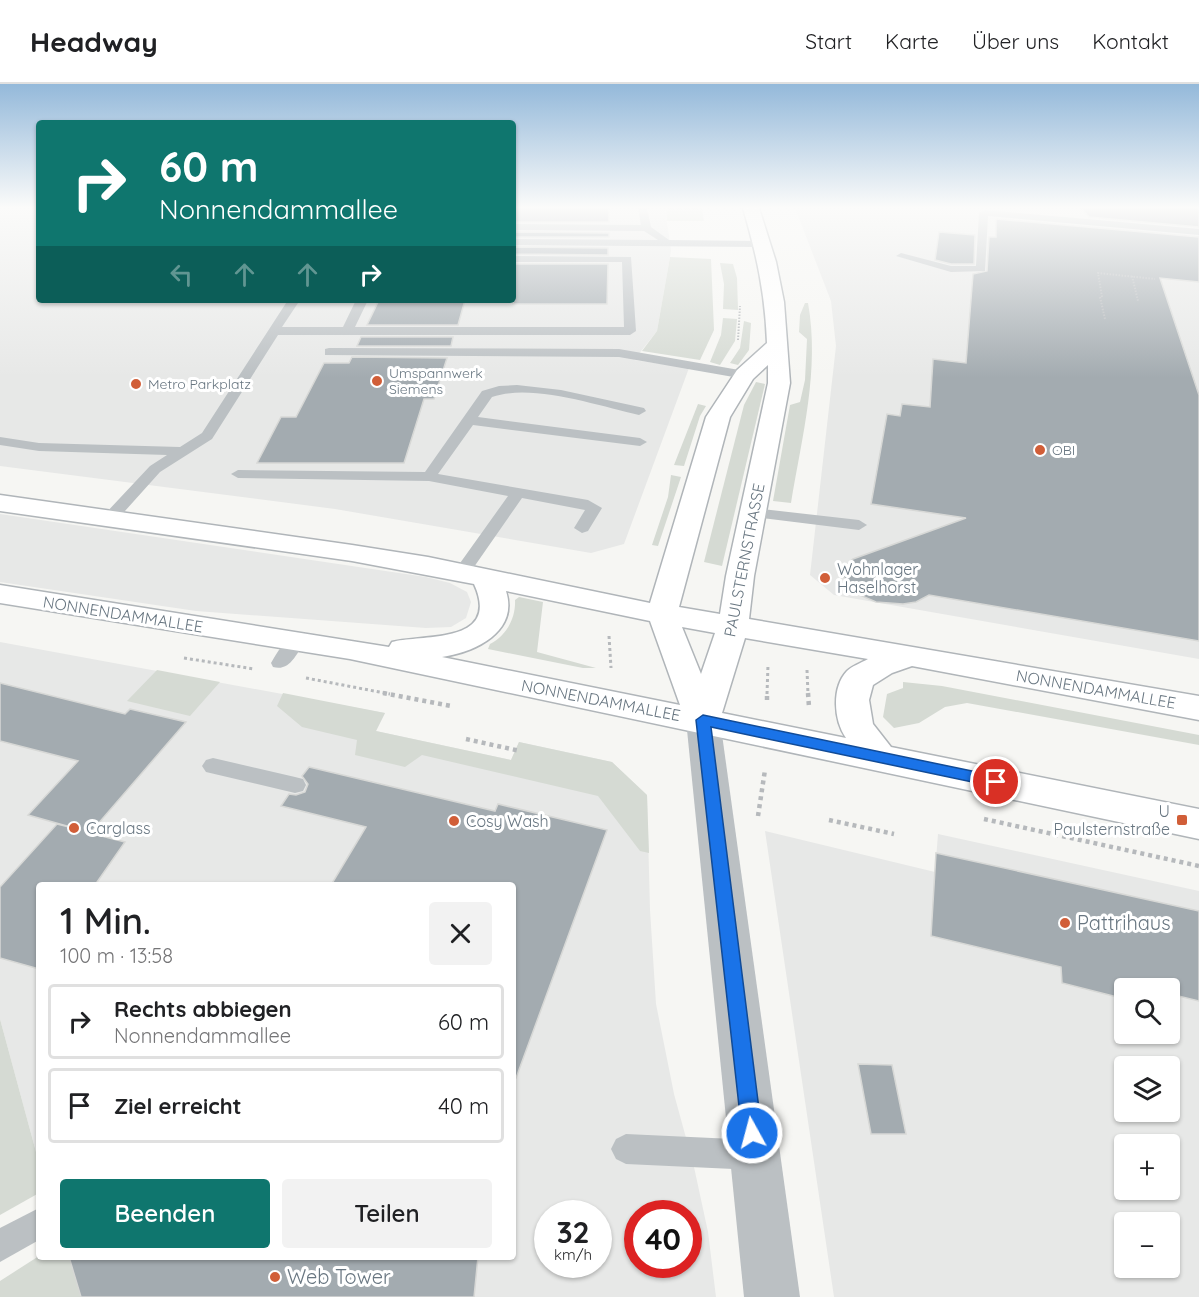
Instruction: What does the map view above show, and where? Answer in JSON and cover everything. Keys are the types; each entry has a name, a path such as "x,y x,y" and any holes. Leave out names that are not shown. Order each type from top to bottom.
{"main road":[{"name":"PAULSTERNSTRASSE","path":"703,720 733,626 752,513 779,383 775,302 767,265"},
{"path":"703,720 662,614 718,417 745,375 777,345"},
{"name":"NONNENDAMMALLEE","path":"0,503 352,553 662,614 1199,708"},
{"path":"350,649 421,649 465,642 485,627 495,609 494,591 473,576"},
{"name":"NONNENDAMMALLEE","path":"0,594 288,652 350,649 1199,824"},
{"path":"878,756 856,727 852,700 859,679 881,664 912,656"}],"street":[{"path":"703,720 772,1297"}],"lane":[{"path":"274,331 630,332 627,265"},
{"path":"933,265 968,272 981,269 981,265"},
{"path":"110,518 155,469 207,436 292,303"},
{"path":"347,331 361,303"},
{"path":"329,352 620,353 745,375"},
{"path":"429,477 490,392 518,387 639,411"},
{"path":"469,420 640,442"},
{"path":"0,441 39,447 184,451"},
{"path":"238,474 429,477 594,508 582,528"},
{"path":"473,576 518,493"},
{"path":"752,513 859,525"},
{"path":"213,766 295,785"},
{"path":"626,1149 755,1155"},
{"path":"0,1246 36,1225"}],"path":[{"path":"720,370 738,341 741,284 737,265"},
{"path":"1105,320 1098,273 1155,279"},
{"path":"1132,276 1138,301"},
{"path":"609,628 611,668"},
{"path":"807,664 809,714"},
{"path":"304,678 458,708"},
{"path":"466,739 520,751"},
{"path":"978,818 1199,866"},
{"path":"829,820 894,834"}],"shaded area":[{"path":"0,265 36,265 36,303 516,303 516,265 669,265 657,331 634,360 689,368 624,544 591,553 335,509 0,466"},
{"path":"669,265 711,265 714,330 700,360 642,351 657,331"},
{"path":"720,265 733,265 737,278 738,310 723,309 724,284"},
{"name":"OBI","path":"817,265 1199,265 1199,659 834,595 810,575 836,346 831,301"},
{"path":"805,303 808,303 812,353 804,428 791,503 773,501 790,405 800,402 805,380 807,339 799,332 800,315"},
{"path":"723,318 737,319 735,341 720,365 710,362 721,335"},
{"path":"744,321 751,323 749,350 738,365 730,363 740,348"},
{"path":"756,382 765,384 722,566 704,562 744,405"},
{"path":"698,404 706,406 700,416 684,466 674,465"},
{"path":"671,475 681,477 658,546 652,545 668,497"},
{"path":"0,514 426,577 450,583 467,592 471,602 466,618 451,627 426,628 196,611 0,582"},
{"path":"519,597 543,602 537,652 596,668 583,668 488,649 490,644 496,641 509,626 514,613 515,600"},
{"path":"0,642 385,713 376,731 511,760 519,742 612,762 647,795 650,910 656,1004 674,1094 701,1200 624,1200 624,1278 702,1278 702,1204 716,1297 81,1297 70,1260 516,1260 516,882 36,882 36,1152 0,1019"},
{"path":"157,670 220,682 190,716 127,701"},
{"path":"903,682 942,686 1199,735 1199,745 967,703 945,707 919,723 894,728 883,717 887,694 903,688"},
{"path":"283,693 385,713 376,731 511,760 519,742 612,762 647,795 649,853 640,851 598,796 422,755 405,767 355,755 357,740 302,727 277,706"},
{"path":"765,831 935,872 938,834 1199,891 1199,1297 834,1297"},
{"path":"0,1019 36,1152 36,1195 0,1215"},
{"path":"36,1258 36,1260 70,1260 81,1297 0,1297 0,1281"}],"building":[{"path":"516,265 608,265 607,304 513,304 516,303"},
{"name":"OBI","path":"987,265 1199,265 1199,282 1160,278 1199,395 1199,641 929,595 916,602 903,604 876,602 855,593 840,572 853,559 966,518 871,504 887,414 900,416 902,404 930,407 933,359 966,363 973,274 987,271"},
{"path":"378,303 464,303 458,325 367,325"},
{"path":"361,337 453,337 451,346 357,346"},
{"path":"352,357 447,358 434,399 424,399 404,463 257,463 281,417 296,417 324,363 349,363"},
{"name":"Carglass","path":"0,683 125,714 130,709 186,722 90,833 125,842 97,882 36,882 36,968 0,958 0,887 57,824 81,830 28,815 78,761 0,741"},
{"path":"309,767 495,811 498,804 607,830 516,1078 516,882 333,882 366,827 281,806 289,794 296,795 305,792 308,784 302,776"},
{"name":"Pattrihaus","path":"936,853 1199,911 1199,1001 1180,996 1180,978 1114,978 1114,996 1062,983 1061,967 931,936"},
{"path":"858,1064 892,1065 906,1134 871,1134"},
{"name":"Web Tower","path":"70,1260 478,1260 474,1297 81,1297"}],"place":[{"name":"Umspannwerk Siemens","path":"377,381"},
{"name":"Metro Parkplatz","path":"136,384"},
{"name":"OBI","path":"1040,450"},
{"name":"Wohnlager Haselhorst","path":"825,578"},
{"name":"U Paulsternstraße","path":"1182,820"},
{"name":"Cosy Wash","path":"454,821"},
{"name":"Carglass","path":"74,828"},
{"name":"Pattrihaus","path":"1065,923"},
{"name":"Web Tower","path":"275,1277"}],"route":[{"path":"752,1133 703,720 996,782"}]}
